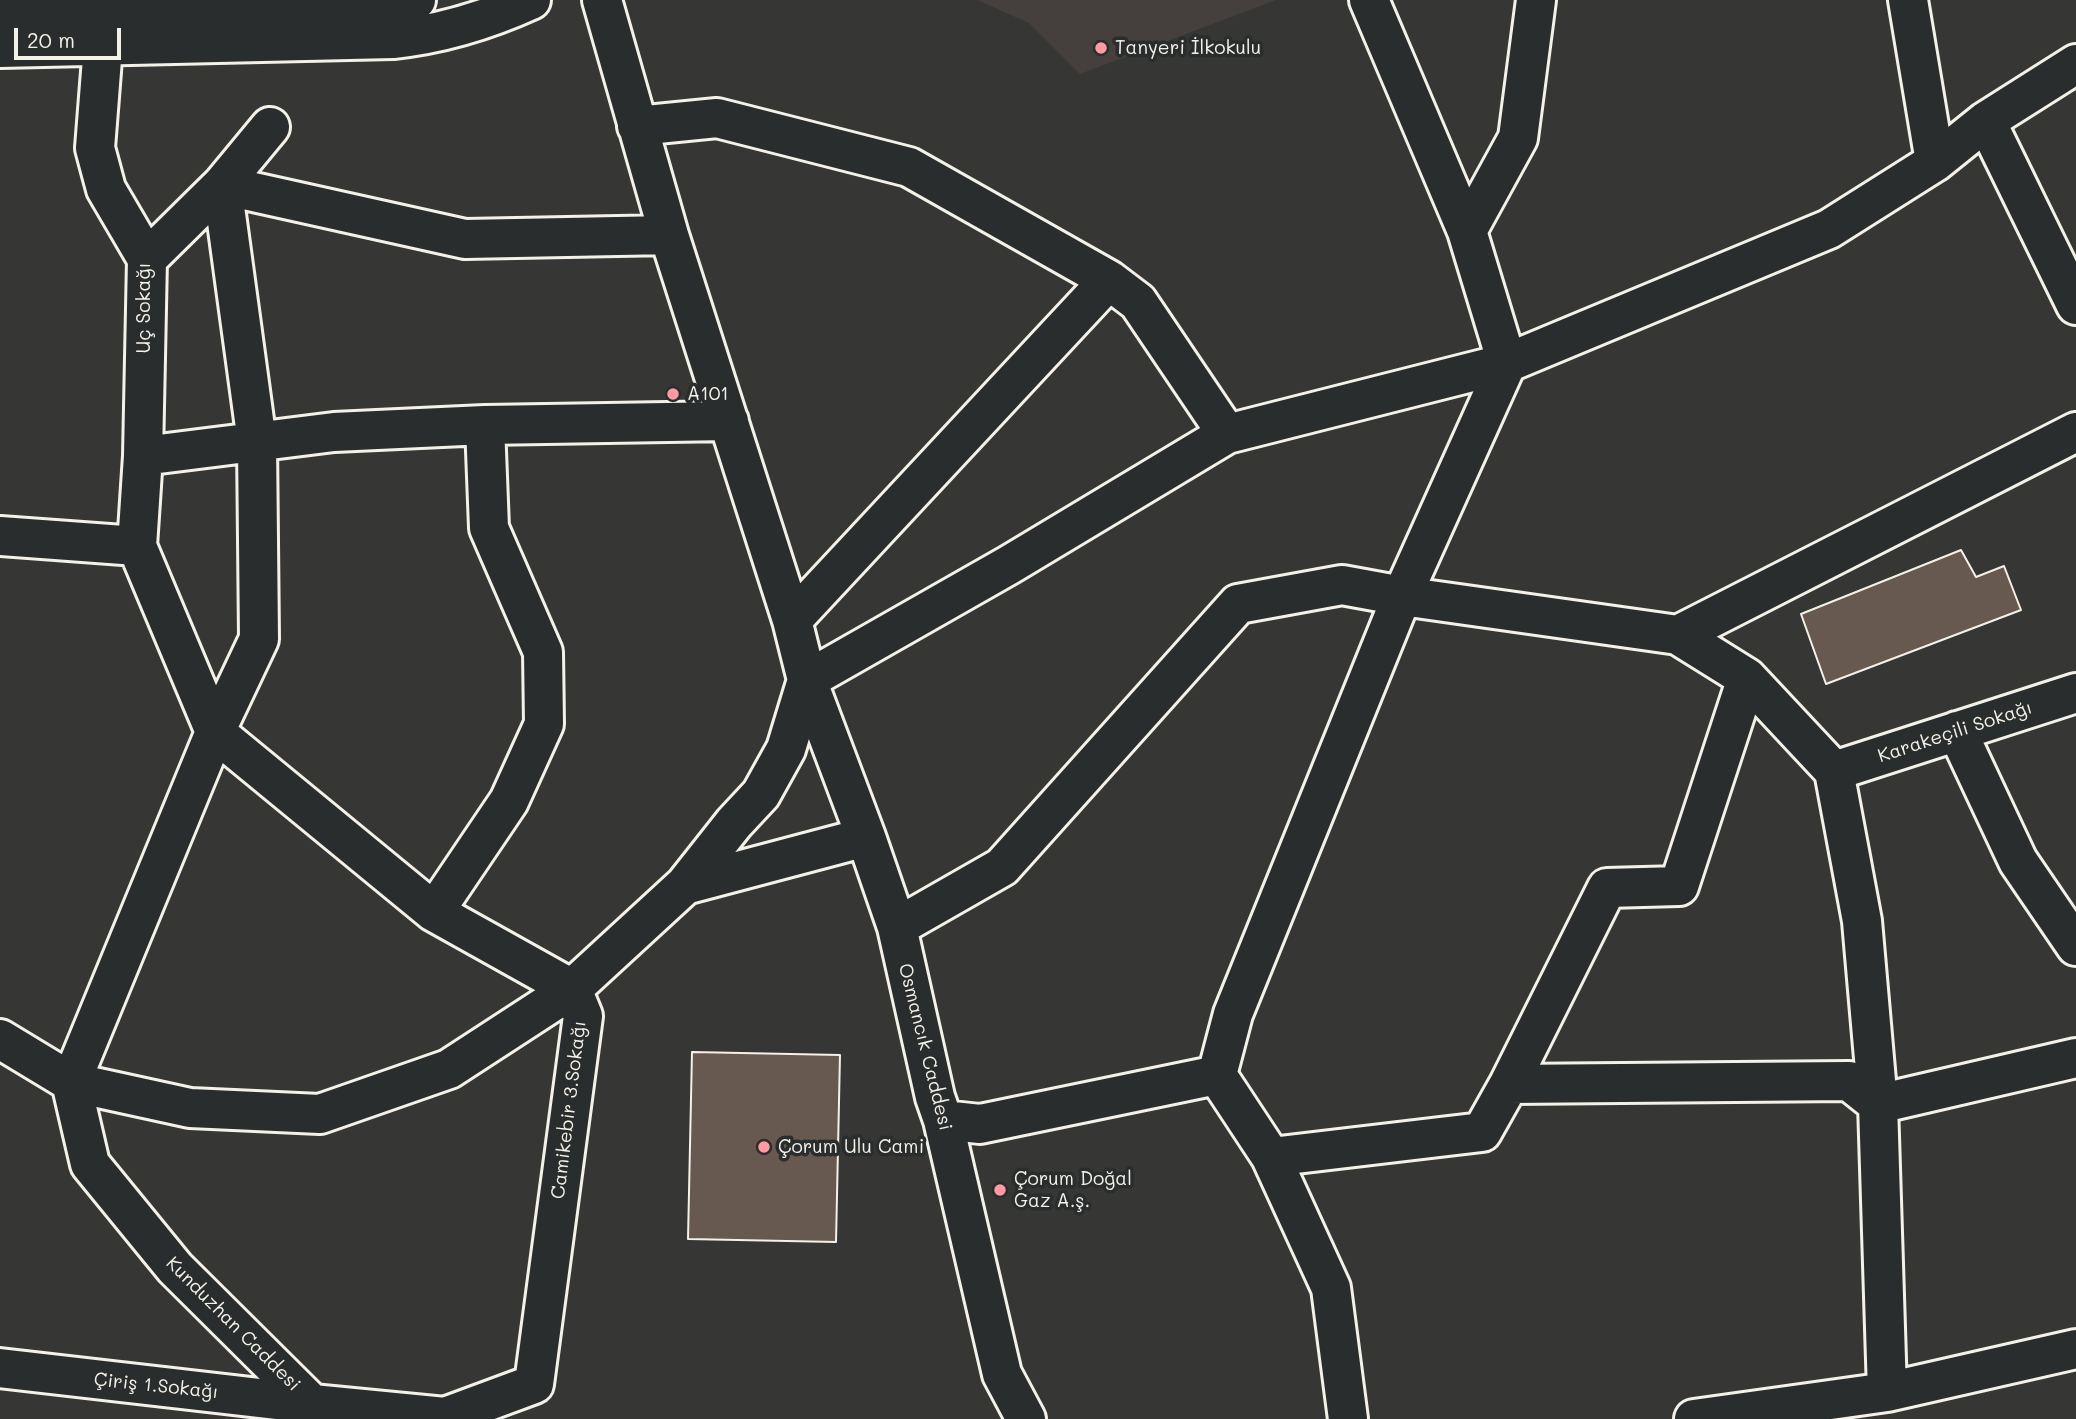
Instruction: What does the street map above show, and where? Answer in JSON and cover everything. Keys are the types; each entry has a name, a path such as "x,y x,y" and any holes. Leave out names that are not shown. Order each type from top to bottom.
{"street":[{"path":"0,48 101,20 234,5 361,5 416,0"},
{"path":"0,18 101,20 393,39 427,35 461,26 531,0"},
{"name":"Osmancık Caddesi","path":"602,0 669,235 792,620 807,680 897,928 934,1097 943,1120 1002,1374 1026,1419"},
{"path":"1348,1419 1331,1288 1271,1157 1217,1075 1233,1014 1402,596 1507,363 1467,232 1368,0"},
{"path":"1467,232 1518,138 1536,0"},
{"path":"1908,0 1935,163"},
{"name":"Uç Sokağı","path":"101,20 95,148 106,189 148,259 137,546"},
{"path":"0,1039 71,1082 190,1108 320,1114 449,1069 572,989 685,885 761,794 786,749 807,680 1009,565 1227,434 1507,363 1829,229 1935,163 1986,121 2076,64"},
{"path":"637,126 717,118 908,167 1110,280 1138,302 1227,434"},
{"path":"1986,121 2076,305"},
{"path":"148,259 222,185 270,127"},
{"path":"222,185 465,239 669,235"},
{"path":"71,1082 215,732 259,639 257,442 222,185"},
{"path":"792,620 1110,280"},
{"path":"142,456 334,432 485,425 729,421"},
{"path":"434,912 509,801 544,724 542,652 489,528 485,425"},
{"path":"1678,635 2076,432"},
{"path":"0,536 137,546 215,732 434,912 572,989"},
{"path":"897,928 1002,867 1238,604 1342,585 1678,635 1747,678 1834,771 1862,921 1878,1104 1887,1392"},
{"path":"1271,1157 1482,1132 1509,1084 1607,888 1679,886 1747,678"},
{"name":"Karakeçili Sokağı","path":"1834,771 2076,693"},
{"path":"1957,731 2018,861 2076,945"},
{"path":"685,885 866,837"},
{"name":"Camikebir 3.Sokağı","path":"534,1384 583,1016 572,989"},
{"path":"1878,1104 2076,1058"},
{"path":"943,1120 980,1124 1217,1075"},
{"path":"1509,1084 1849,1081 1878,1104"},
{"name":"Kunduzhan Caddesi","path":"71,1082 90,1164 175,1268 312,1404 444,1418 534,1384"},
{"path":"1694,1419 1887,1392 2076,1349"},
{"name":"Çiriş 1.Sokağı","path":"0,1368 271,1409 312,1404"}],"shaded area":[{"name":"Tanyeri İlkokulu","path":"977,0 1276,0 1080,74 1029,23"}],"building":[{"path":"1961,550 1976,577 2004,566 2021,610 1826,684 1801,614"},
{"name":"Çorum Ulu Cami","path":"692,1052 840,1055 836,1242 688,1239"}],"place":[{"name":"Tanyeri İlkokulu","path":"1101,48"},
{"name":"A101","path":"673,394"},
{"name":"Çorum Ulu Cami","path":"764,1147"},
{"name":"Çorum Doğal Gaz A.ş.","path":"1000,1190"}]}
